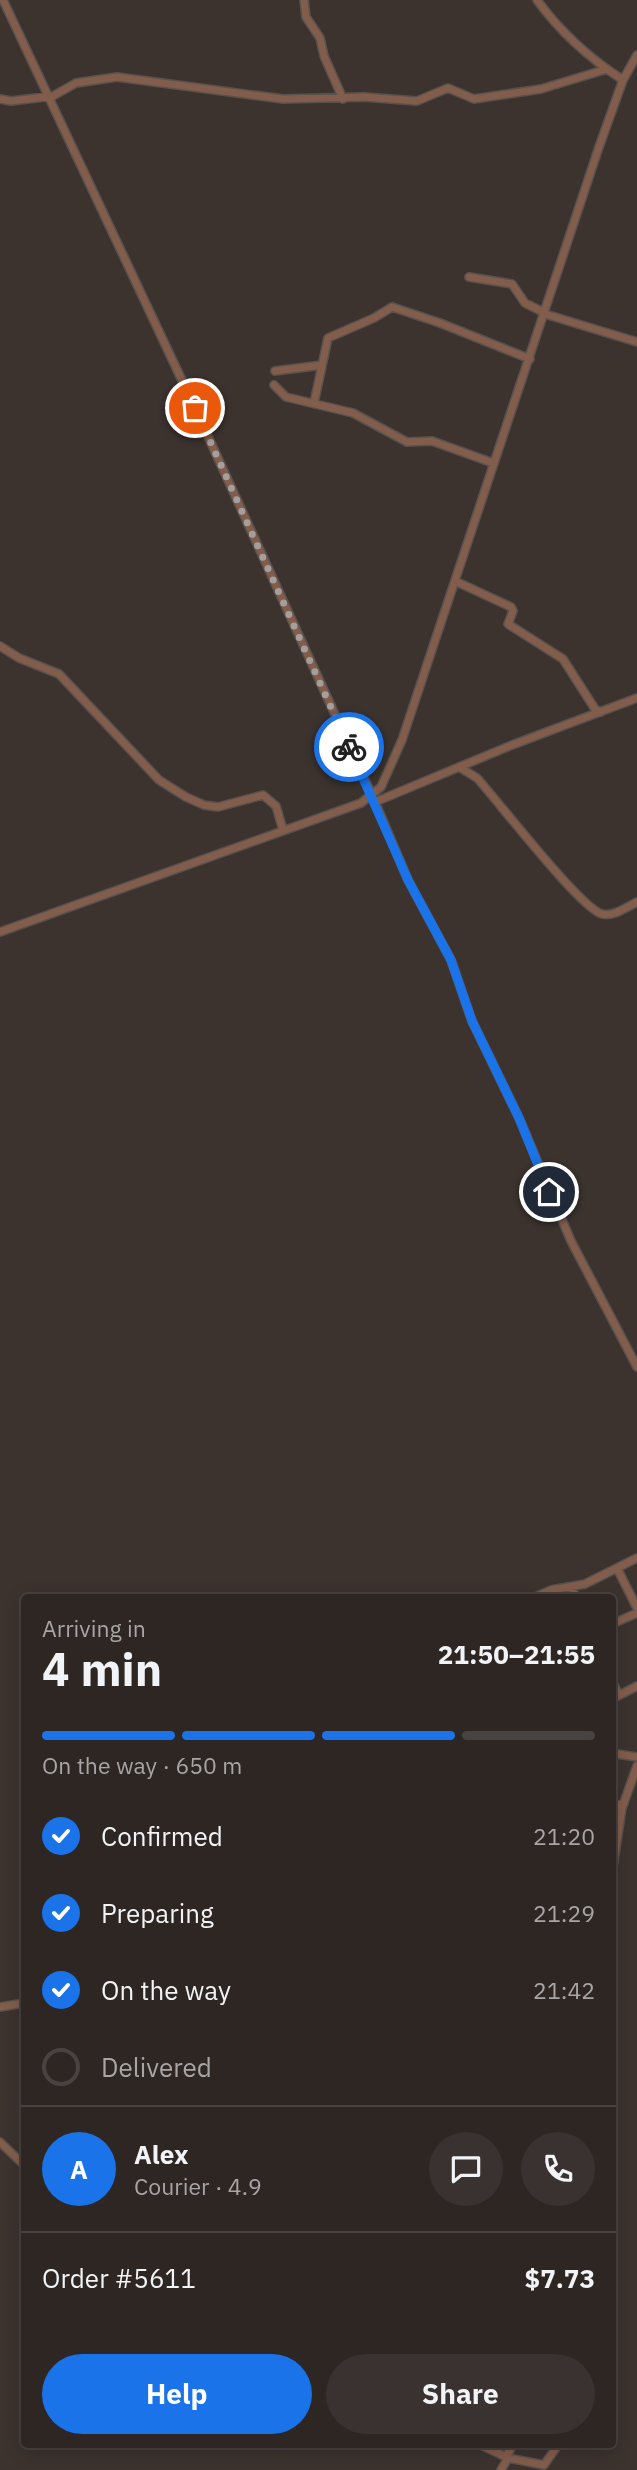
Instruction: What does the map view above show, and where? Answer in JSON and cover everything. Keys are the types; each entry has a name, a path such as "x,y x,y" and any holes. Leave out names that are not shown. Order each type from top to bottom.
{"street":[{"path":"3,0 195,408 374,799 408,880 451,960 472,1021 519,1118 571,1241 637,1367"},
{"path":"304,0 306,17 320,38 324,56 343,99"},
{"path":"537,0 562,32 623,80"},
{"path":"374,799 393,764 623,80 637,55"},
{"path":"0,99 11,101 56,95 76,83 117,77 268,99 364,97 423,101 448,88 474,99 533,91 607,69"},
{"path":"469,277 513,284 525,303 545,313 637,342"},
{"path":"314,403 326,343 331,335 374,318 392,307 530,359"},
{"path":"275,372 322,365"},
{"path":"274,385 286,397 362,416 407,442 432,441 493,463"},
{"path":"455,581 511,607 513,611 509,624 563,659 595,709 601,712"},
{"path":"0,646 19,658 59,674 169,788 195,802 212,807 263,795 276,806 283,830"},
{"path":"0,932 178,871 283,830 374,799 637,698"},
{"path":"458,767 477,778 595,911 610,915 637,902"},
{"path":"542,1594 585,1584 637,1558"},
{"path":"616,1623 637,1610 617,1568"},
{"path":"572,1587 575,1594"},
{"path":"616,1697 637,1686"},
{"path":"616,1753 637,1757"},
{"path":"616,1839 624,1803 637,1766"},
{"path":"616,1806 624,1803"},
{"path":"0,2007 21,2004"},
{"path":"0,2142 21,2162"},
{"path":"486,2448 504,2460 544,2465 556,2448"}],"way so far":[{"path":"195,408 349,747"}],"route":[{"path":"349,747 388,831 396,855 451,960 472,1021 519,1118 549,1192"}]}
